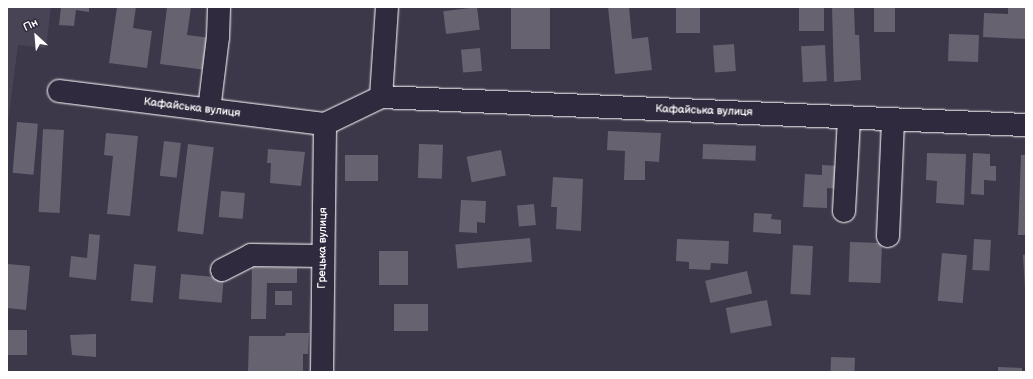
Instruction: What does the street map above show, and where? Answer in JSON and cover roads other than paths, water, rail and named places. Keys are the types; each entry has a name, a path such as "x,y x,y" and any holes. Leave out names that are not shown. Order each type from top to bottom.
{"street":[{"path":"209,110 218,37 219,7"},
{"path":"325,124 381,97 387,7"},
{"name":"Кафайська вулиця","path":"59,91 325,124"},
{"name":"Кафайська вулиця","path":"381,97 1026,125"},
{"path":"844,211 848,118"},
{"path":"888,236 893,120"},
{"name":"Грецька вулиця","path":"322,372 325,124"},
{"path":"222,270 251,255 323,256"}]}
